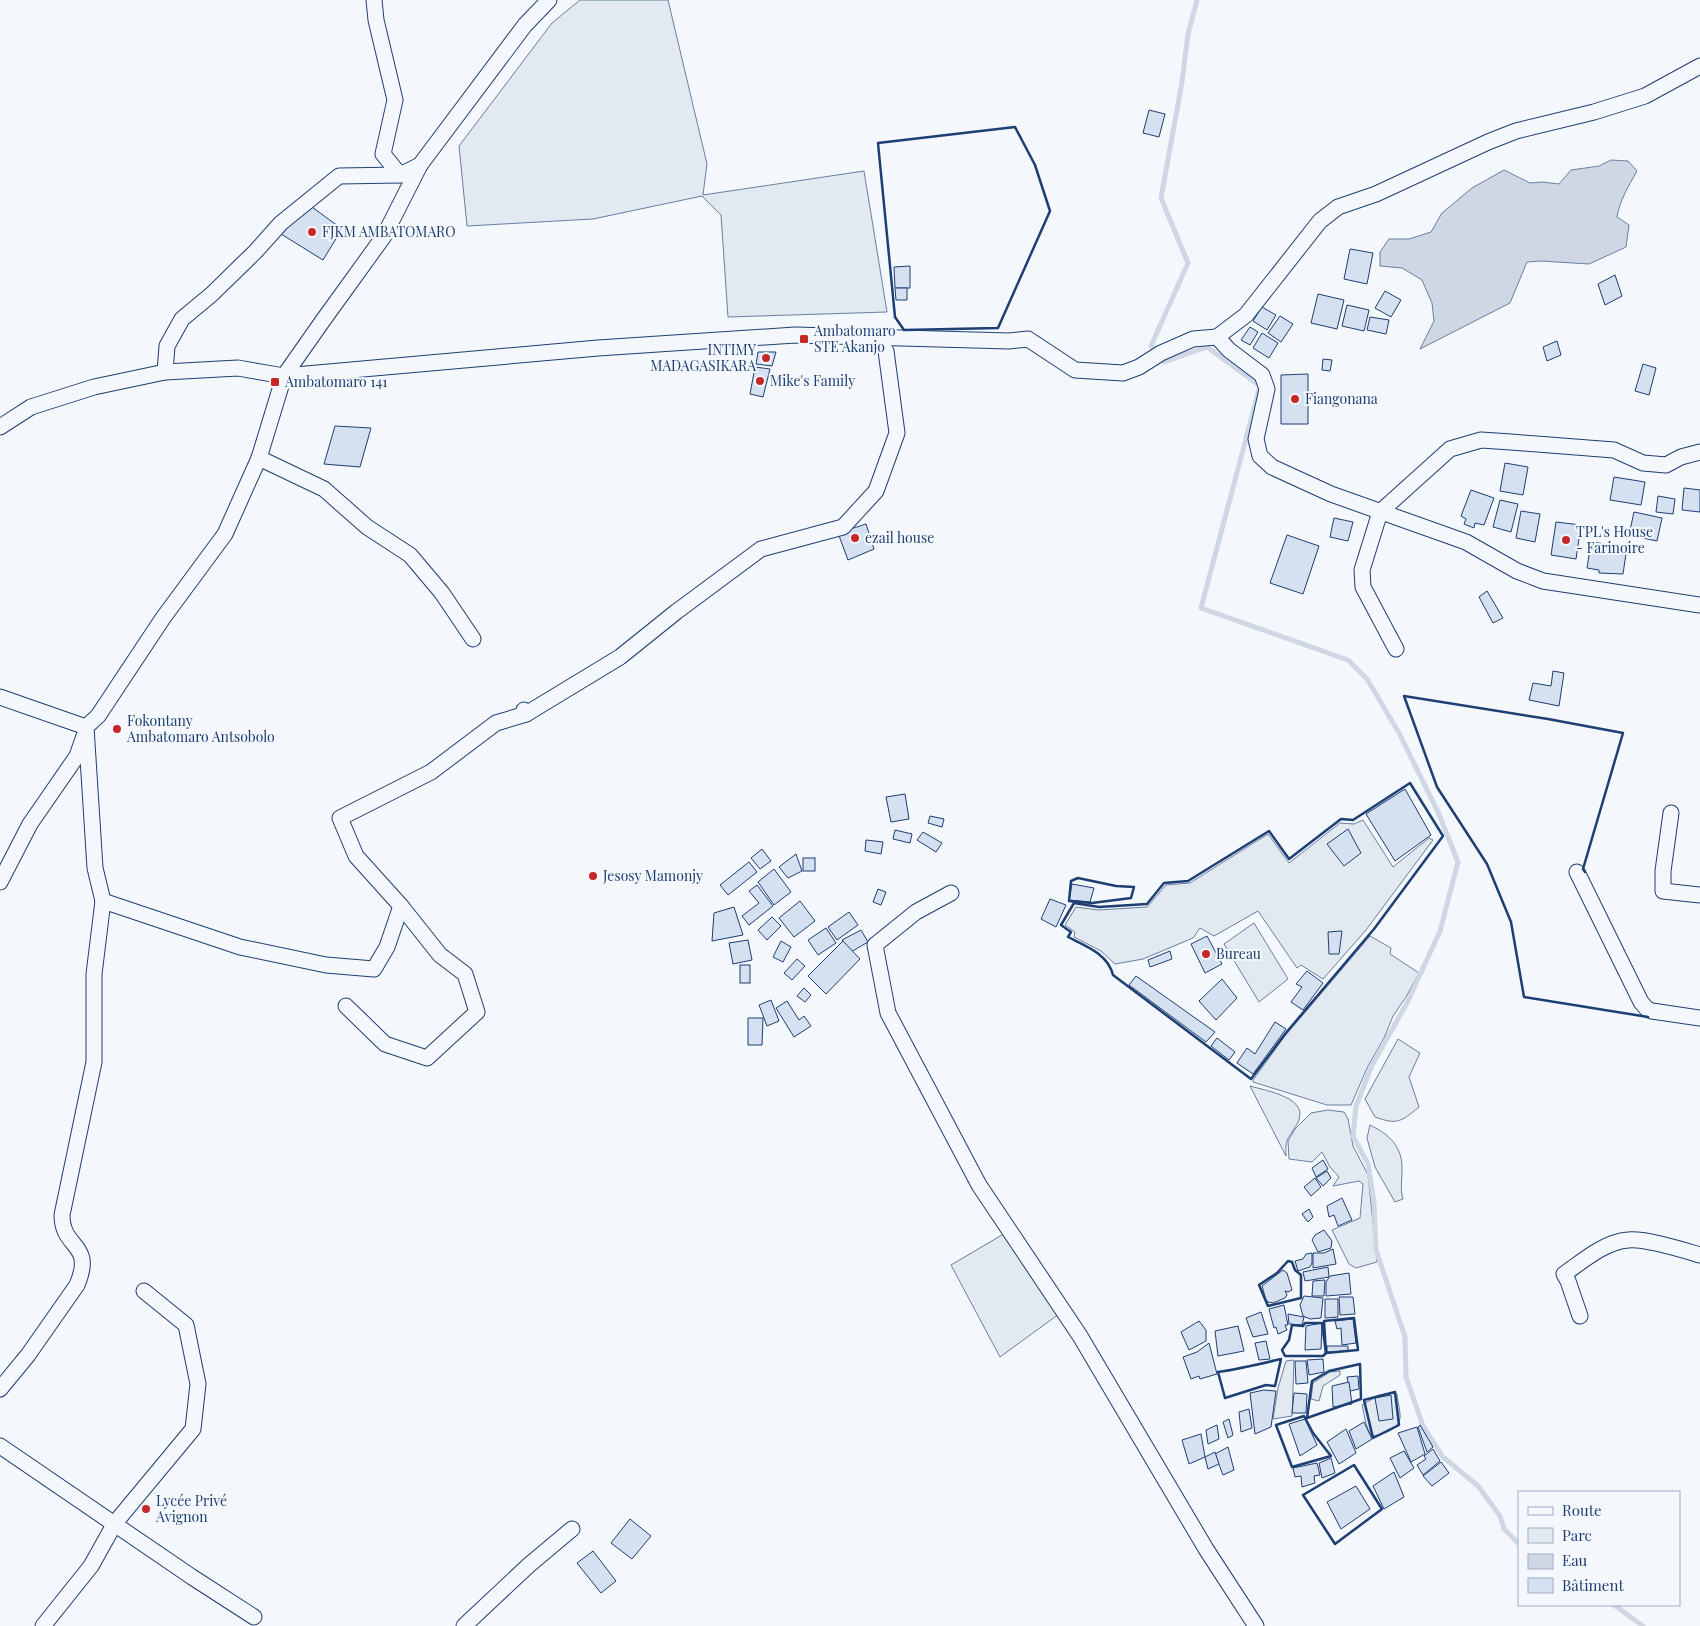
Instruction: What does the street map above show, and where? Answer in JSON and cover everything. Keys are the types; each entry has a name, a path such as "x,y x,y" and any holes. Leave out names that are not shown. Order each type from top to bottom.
{"street":[{"path":"374,0 376,20 395,100 383,154 400,175"},
{"path":"0,882 30,824 77,756 86,727 98,716 162,618 225,534 259,458 284,376 384,236 420,164 525,25 549,0"},
{"path":"0,427 30,407 94,387 165,372 238,368 284,376 598,348 769,336 795,335 1009,341 1028,339 1075,370 1123,373 1139,367 1161,353 1193,339 1217,337 1246,314 1320,220 1338,207 1376,194 1516,131 1594,112 1645,96 1700,66"},
{"path":"165,372 167,346 182,318 212,294 256,251 281,223 339,176 400,175 420,164"},
{"path":"1217,337 1229,350 1262,375 1267,389 1256,439 1260,456 1272,466 1331,494 1466,542 1517,571 1543,581 1700,605"},
{"path":"346,1006 385,1044 427,1058 477,1012 465,974 440,955 401,906 356,856 340,818 431,772 496,722 525,712 620,657 676,612 761,549 843,527 876,491 897,433 886,351 877,338"},
{"path":"1396,649 1362,587 1362,570 1380,512 1450,449 1481,440 1614,450 1643,463 1666,465 1700,452"},
{"path":"259,458 324,489 367,527 410,555 442,593 472,639"},
{"path":"0,697 86,727"},
{"path":"0,1389 28,1355 77,1286 82,1272 83,1257 66,1233 62,1223 62,1214 94,1062 94,974 103,901 95,868 86,727"},
{"path":"1671,813 1663,871 1663,891 1700,895"},
{"path":"1577,872 1647,1009 1700,1018"},
{"path":"951,894 916,912 874,945 888,1013 979,1186 1080,1336 1206,1549 1256,1626"},
{"path":"103,901 240,946 326,965 374,969 388,948 401,906"},
{"path":"1580,1316 1564,1274 1603,1248 1628,1240 1642,1240 1700,1255"},
{"path":"43,1626 91,1566 115,1524 193,1429 198,1384 186,1326 144,1291"},
{"path":"0,1446 254,1617"},
{"path":"464,1626 529,1565 572,1529"}],"green space":[{"path":"580,0 668,0 707,164 703,195 864,171 887,312 728,317 721,215 702,196 593,219 467,226 459,146 552,23"},
{"path":"1363,820 1393,867 1429,838 1433,840 1366,930 1323,979 1301,965 1297,968 1258,911 1214,936 1200,928 1193,938 1143,959 1115,964 1101,951 1074,937 1075,932 1065,925 1076,907 1098,910 1147,907 1166,885 1190,883 1268,834 1289,863 1340,823 1354,824"},
{"path":"1254,923 1288,979 1259,1002 1224,944"},
{"path":"1370,936 1391,948 1390,954 1419,973 1393,1016 1351,1105 1327,1105 1253,1082 1285,1036"},
{"path":"1398,1039 1420,1053 1409,1077 1419,1107 1403,1119 1389,1121 1375,1117 1365,1099"},
{"path":"1250,1086 1286,1097 1298,1108 1300,1115 1297,1124 1289,1136 1286,1145 1286,1156"},
{"path":"1328,1110 1344,1112 1348,1119 1353,1146 1368,1175 1377,1262 1356,1268 1349,1264 1332,1230 1360,1218 1363,1184 1359,1181 1333,1186 1339,1177 1330,1167 1322,1152 1312,1162 1289,1159 1288,1141 1295,1129 1311,1113"},
{"path":"1370,1125 1384,1133 1398,1149 1402,1163 1401,1188 1403,1199 1395,1202 1375,1167 1367,1138"},
{"path":"1007,1232 1059,1314 1000,1357 951,1265"},
{"path":"1294,1360 1292,1416 1273,1419 1278,1388 1286,1361"},
{"path":"1340,1371 1340,1375 1323,1386 1319,1401 1311,1399 1313,1383 1330,1372"},
{"path":"1397,1394 1400,1414 1398,1424 1386,1433 1371,1436 1362,1405 1379,1395"}],"water":[{"path":"1611,160 1628,161 1637,171 1622,199 1617,217 1629,225 1626,247 1589,264 1527,262 1510,303 1420,349 1434,321 1432,303 1422,280 1402,268 1380,266 1380,252 1389,239 1409,239 1431,232 1442,213 1472,188 1504,170 1530,183 1559,184 1571,170 1599,166"}],"building":[{"path":"1149,110 1165,114 1159,137 1143,133"},
{"name":"FJKM AMBATOMARO","path":"308,204 342,229 323,260 281,234 295,214"},
{"path":"1350,249 1373,253 1367,284 1344,279"},
{"path":"910,266 910,288 895,288 894,267"},
{"path":"1615,275 1622,296 1605,305 1598,284"},
{"path":"895,288 907,288 907,300 896,300"},
{"path":"1385,291 1401,300 1391,317 1375,308"},
{"path":"1318,294 1344,300 1337,329 1311,323"},
{"path":"1347,305 1369,310 1364,331 1342,326"},
{"path":"1262,307 1276,315 1267,330 1253,321"},
{"path":"1280,316 1293,324 1281,342 1268,333"},
{"path":"1370,317 1389,320 1386,334 1367,330"},
{"path":"1250,327 1258,332 1250,345 1241,340"},
{"path":"1262,333 1278,343 1269,358 1253,348"},
{"path":"1557,341 1561,355 1547,361 1543,347"},
{"name":"INTIMY MADAGASIKARA","path":"758,352 776,352 772,366 756,364"},
{"path":"1323,359 1332,360 1330,371 1322,370"},
{"path":"1643,364 1656,368 1649,395 1635,391"},
{"name":"Mike's Family","path":"755,367 770,369 763,397 750,394"},
{"name":"Fiangonana","path":"1308,374 1308,424 1281,424 1281,375"},
{"path":"335,426 371,428 360,467 324,464"},
{"path":"1505,463 1528,467 1523,495 1500,491"},
{"path":"1614,477 1645,482 1641,505 1610,500"},
{"path":"1684,488 1700,490 1700,512 1682,510"},
{"path":"1471,490 1494,498 1484,525 1475,523 1474,528 1464,524 1466,519 1461,516"},
{"path":"1658,496 1675,499 1673,514 1656,512"},
{"path":"1500,500 1518,504 1511,532 1493,527"},
{"path":"1521,511 1540,514 1535,542 1516,538"},
{"path":"1634,512 1662,518 1657,541 1629,535"},
{"path":"1334,518 1353,522 1348,541 1330,537"},
{"name":"TPL's House - Farinoire","path":"1556,522 1581,525 1576,559 1551,555"},
{"name":"ezail house","path":"866,524 874,549 848,560 838,533"},
{"path":"1287,535 1319,546 1303,594 1270,583"},
{"path":"1591,542 1627,547 1623,574 1599,573 1599,570 1587,568"},
{"path":"1487,591 1503,618 1493,623 1479,597"},
{"path":"1553,671 1564,673 1559,706 1529,700 1533,683 1551,686"},
{"path":"1405,789 1431,835 1395,861 1366,814"},
{"path":"905,794 909,819 891,822 886,797"},
{"path":"930,816 944,819 942,827 928,823"},
{"path":"1348,829 1361,853 1344,866 1327,844"},
{"path":"895,830 912,834 910,843 893,839"},
{"path":"923,832 942,843 936,852 917,840"},
{"path":"866,840 883,842 881,854 865,851"},
{"path":"762,849 771,861 760,869 751,858"},
{"path":"796,854 802,871 788,878 779,867"},
{"path":"803,858 815,858 815,871 803,871"},
{"path":"749,862 757,872 728,895 720,885"},
{"path":"774,869 791,892 774,905 758,882"},
{"path":"1072,884 1094,888 1090,902 1069,900"},
{"path":"757,885 773,906 749,925 742,916 759,903 749,891"},
{"path":"878,889 886,892 881,905 873,902"},
{"path":"1050,899 1066,905 1056,927 1041,919"},
{"path":"800,901 815,921 794,937 779,918"},
{"path":"734,907 743,935 712,941 714,913"},
{"path":"849,912 858,925 837,940 828,927"},
{"path":"772,917 781,926 767,940 758,930"},
{"path":"826,928 836,943 818,955 808,940"},
{"path":"861,930 868,942 849,953 842,940"},
{"path":"1342,931 1339,954 1329,954 1328,932"},
{"name":"Bureau","path":"1207,936 1222,964 1205,973 1191,944"},
{"path":"748,940 752,960 733,964 729,943"},
{"path":"781,941 791,947 783,962 773,957"},
{"path":"843,941 860,959 826,994 808,976"},
{"path":"1170,951 1172,959 1150,967 1148,960"},
{"path":"797,959 805,966 792,980 784,973"},
{"path":"740,965 750,965 750,983 740,983"},
{"path":"1307,971 1323,983 1303,1010 1291,1002 1302,987 1296,984"},
{"path":"1136,976 1215,1032 1206,1042 1129,985"},
{"path":"1222,979 1237,998 1216,1020 1199,1001"},
{"path":"804,988 811,995 805,1002 797,996"},
{"path":"771,1000 779,1021 767,1026 759,1005"},
{"path":"787,1001 799,1020 804,1016 811,1026 794,1037 776,1008"},
{"path":"748,1018 763,1018 762,1045 748,1045"},
{"path":"1275,1022 1286,1029 1253,1074 1237,1063 1247,1048 1255,1054"},
{"path":"1217,1038 1235,1052 1229,1060 1211,1046"},
{"path":"1323,1160 1328,1169 1316,1177 1312,1168"},
{"path":"1327,1171 1331,1178 1323,1186 1316,1178"},
{"path":"1315,1178 1321,1187 1311,1196 1304,1187"},
{"path":"1342,1198 1352,1220 1338,1226 1334,1215 1329,1217 1327,1206"},
{"path":"1309,1209 1313,1217 1308,1222 1302,1214"},
{"path":"1324,1230 1332,1241 1331,1248 1318,1252 1312,1240 1315,1235"},
{"path":"1333,1249 1336,1264 1313,1268 1313,1253 1324,1253"},
{"path":"1312,1253 1310,1267 1298,1271 1295,1261 1303,1259 1306,1254"},
{"path":"1328,1267 1329,1277 1305,1281 1303,1272"},
{"path":"1283,1270 1287,1273 1292,1290 1285,1291 1287,1295 1285,1298 1273,1303 1268,1302 1262,1286"},
{"path":"1349,1273 1351,1294 1326,1296 1326,1282 1330,1276"},
{"path":"1325,1280 1324,1296 1312,1296 1313,1281"},
{"path":"1304,1296 1323,1298 1321,1318 1310,1319 1303,1316 1300,1305"},
{"path":"1339,1297 1353,1297 1355,1314 1340,1315"},
{"path":"1325,1299 1338,1299 1338,1317 1325,1318"},
{"path":"1284,1305 1288,1325 1285,1325 1287,1330 1278,1334 1276,1327 1274,1328 1269,1309"},
{"path":"1261,1312 1268,1334 1253,1337 1246,1318"},
{"path":"1288,1314 1304,1317 1302,1325 1289,1324"},
{"path":"1353,1319 1356,1343 1342,1345 1341,1328 1337,1329 1335,1321"},
{"path":"1199,1321 1206,1330 1206,1341 1189,1350 1181,1332"},
{"path":"1322,1323 1321,1349 1305,1350 1306,1326"},
{"path":"1238,1326 1244,1351 1218,1356 1215,1331"},
{"path":"1266,1341 1270,1359 1259,1360 1255,1343"},
{"path":"1209,1343 1217,1374 1200,1379 1199,1376 1191,1379 1183,1357 1197,1352"},
{"path":"1327,1346 1348,1346 1348,1351 1327,1352"},
{"path":"1323,1359 1324,1372 1309,1375 1307,1360"},
{"path":"1295,1361 1306,1361 1308,1383 1296,1384"},
{"path":"1358,1376 1359,1389 1350,1391 1347,1377"},
{"path":"1349,1382 1352,1404 1333,1407 1332,1386"},
{"path":"1264,1390 1276,1391 1271,1427 1255,1434 1250,1393"},
{"path":"1294,1393 1307,1394 1306,1413 1292,1413"},
{"path":"1391,1395 1393,1419 1379,1421 1375,1398"},
{"path":"1249,1409 1252,1428 1241,1432 1239,1412"},
{"path":"1229,1419 1233,1435 1228,1438 1223,1422"},
{"path":"1305,1419 1317,1445 1300,1456 1289,1424"},
{"path":"1364,1422 1372,1439 1356,1449 1349,1431"},
{"path":"1217,1425 1219,1439 1208,1444 1206,1430"},
{"path":"1420,1425 1433,1447 1427,1452 1418,1427"},
{"path":"1417,1427 1425,1454 1411,1462 1398,1433"},
{"path":"1346,1429 1356,1453 1339,1464 1327,1442"},
{"path":"1201,1434 1205,1457 1189,1464 1182,1440"},
{"path":"1228,1447 1234,1470 1223,1475 1215,1454"},
{"path":"1433,1449 1440,1461 1423,1475 1417,1465 1426,1459 1424,1456"},
{"path":"1404,1451 1414,1468 1400,1478 1390,1458"},
{"path":"1215,1452 1219,1464 1208,1469 1205,1457"},
{"path":"1331,1458 1335,1473 1322,1478 1319,1463"},
{"path":"1441,1462 1449,1473 1432,1486 1423,1476"},
{"path":"1317,1463 1320,1475 1314,1476 1315,1483 1302,1487 1301,1476 1295,1477 1293,1468"},
{"path":"1394,1472 1404,1497 1384,1509 1373,1486"},
{"path":"1356,1486 1370,1509 1341,1529 1327,1502"},
{"path":"630,1519 651,1536 632,1559 611,1543"},
{"path":"593,1551 616,1581 601,1593 577,1563"}],"waterway":[{"path":"1197,0 1188,34 1182,82 1161,198 1188,263 1151,346 1164,362 1207,347 1260,386 1201,608 1348,660 1367,679 1399,733 1438,812 1458,862 1440,931 1407,1003 1372,1065 1356,1106 1353,1136 1368,1164 1374,1203 1376,1250 1405,1337 1406,1377 1423,1426 1443,1457 1478,1486 1500,1516 1504,1529 1518,1543"},
{"path":"1615,1606 1643,1626"}],"wall":[{"path":"1015,127 1035,165 1050,211 998,328 904,330 895,317 878,143 1015,127"},
{"path":"1585,872 1583,869 1623,733 1404,696 1437,787 1487,864 1511,922 1524,997 1648,1017"},
{"path":"1410,783 1443,836 1374,929 1285,1034 1251,1079 1113,975 1106,961 1101,956 1089,947 1068,937 1071,932 1061,925 1074,903 1099,907 1147,904 1164,883 1188,881 1269,831 1289,859 1341,819 1353,820 1410,783"},
{"path":"1078,878 1116,886 1134,887 1131,898 1092,903 1069,901 1071,881 1078,878"},
{"path":"1288,1261 1292,1262 1295,1270 1301,1275 1301,1298 1268,1306 1259,1285 1277,1273 1288,1261"},
{"path":"1354,1318 1358,1350 1326,1353 1324,1321 1354,1318"},
{"path":"1305,1323 1322,1323 1326,1353 1323,1356 1285,1356 1282,1350 1289,1340 1292,1325 1303,1326 1305,1323"},
{"path":"1281,1359 1275,1386 1266,1385 1225,1398 1218,1372 1281,1359"},
{"path":"1360,1364 1361,1399 1307,1418 1312,1381 1329,1371 1360,1364"},
{"path":"1395,1392 1399,1425 1373,1438 1364,1400 1395,1392"},
{"path":"1304,1416 1313,1433 1331,1456 1292,1467 1276,1425 1304,1416"},
{"path":"1354,1465 1382,1509 1335,1544 1303,1495 1354,1465"}],"place":[{"name":"FJKM AMBATOMARO","path":"312,232"},
{"name":"Ambatomaro STE Akanjo","path":"804,339"},
{"name":"INTIMY MADAGASIKARA","path":"766,358"},
{"name":"Mike's Family","path":"760,381"},
{"name":"Ambatomaro 141","path":"275,382"},
{"name":"Fiangonana","path":"1295,399"},
{"name":"ezail house","path":"855,538"},
{"name":"TPL's House - Farinoire","path":"1566,540"},
{"name":"Fokontany Ambatomaro Antsobolo","path":"117,729"},
{"name":"Jesosy Mamonjy","path":"593,876"},
{"name":"Bureau","path":"1206,954"},
{"name":"Lycée Privé Avignon","path":"146,1509"}]}
